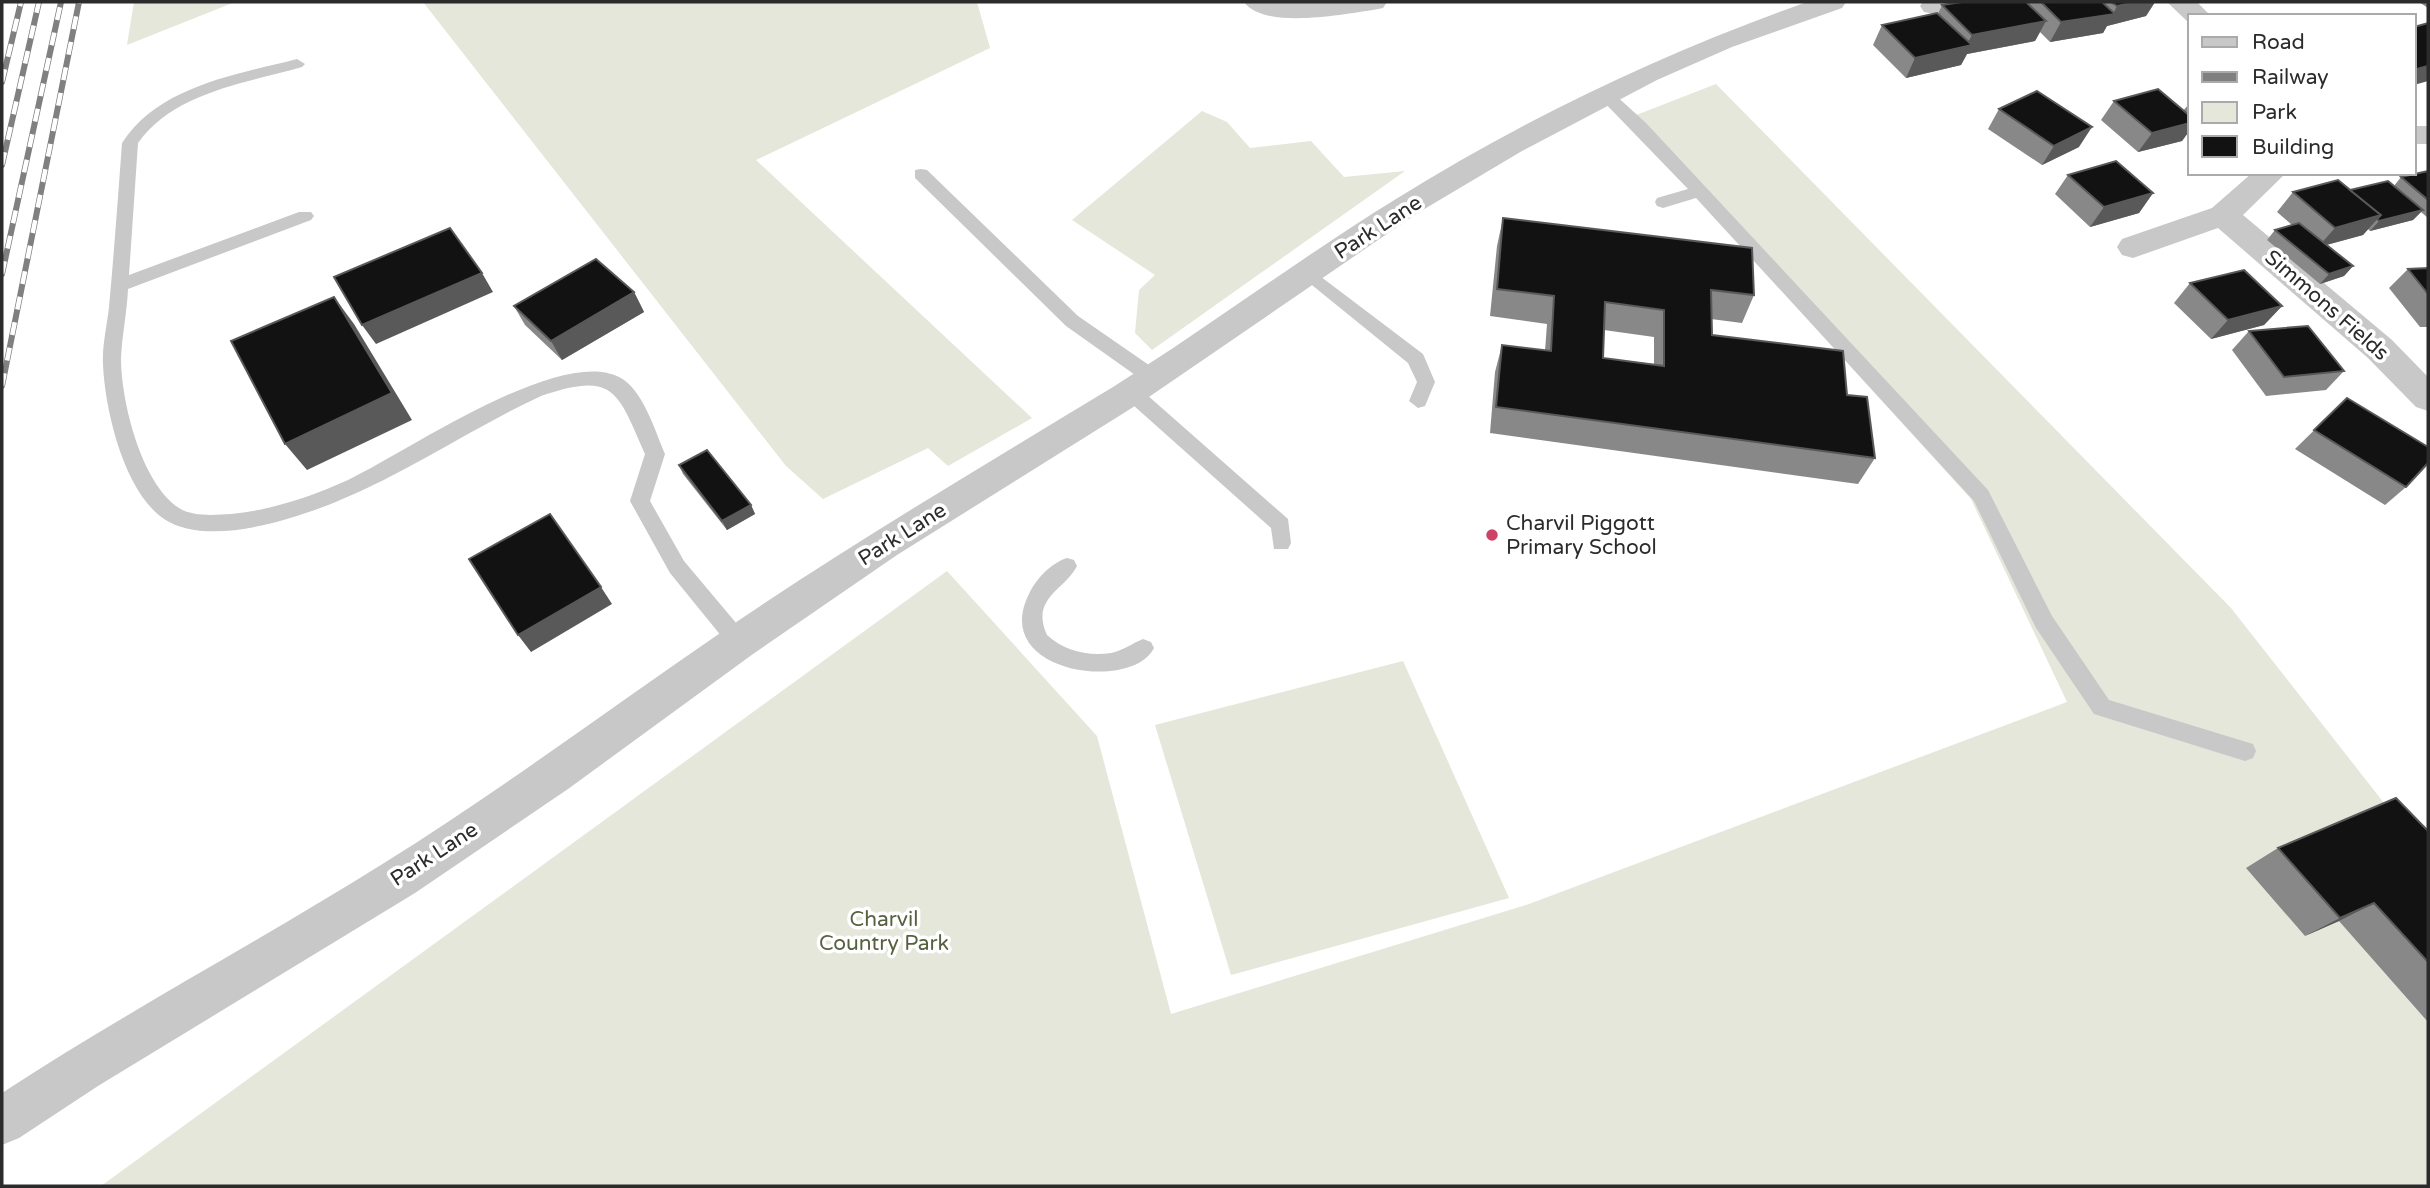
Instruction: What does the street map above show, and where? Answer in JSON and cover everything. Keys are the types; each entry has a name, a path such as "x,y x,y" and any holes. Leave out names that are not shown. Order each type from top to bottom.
{"street":[{"path":"1258,2 1271,7 1305,9 1373,2"},
{"name":"Park Lane","path":"2,1121 81,1069 399,878 553,776 739,642 884,544 1141,385 1405,207 1511,144 1606,95 1723,41 1832,2"},
{"path":"2180,2 2195,14"},
{"path":"2133,247 2222,215 2269,175"},
{"name":"Simmons Fields","path":"2222,215 2380,349 2428,398"}],"lane":[{"path":"297,64 188,97 161,109 135,132 130,143 112,362 117,407 148,492 171,513 201,523 273,516 330,496 391,468 534,390 561,380 584,377 611,380 624,390 655,454 640,501 677,567 739,642"},
{"path":"1606,95 1640,127 1697,192 1981,496 2044,622 2102,707 2245,751"},
{"path":"921,174 1141,385 1281,525 1281,543"},
{"path":"1663,202 1697,192"},
{"path":"119,286 304,216"},
{"path":"1308,273 1416,359 1426,382 1418,401"},
{"path":"1068,566 1052,576 1036,596 1030,619 1036,636 1051,653 1076,662 1113,662 1143,648"}],"green space":[{"path":"134,2 235,2 127,45"},
{"path":"423,2 977,2 990,48 756,160 1032,418 948,466 928,448 823,499 786,466"},
{"name":"Charvil Country Park","path":"1716,84 2231,608 2428,859 2428,1186 101,1186 947,571 1097,736 1171,1014 1529,904 2067,702 1971,499 1626,119"},
{"path":"1202,111 1227,122 1250,148 1311,141 1344,177 1405,171 1152,350 1135,333 1139,290 1155,275 1072,220"},
{"path":"1403,661 1509,898 1231,975 1155,725"}],"building":[{"path":"1962,2 2026,2 2046,21 1972,35 1942,5"},
{"path":"2041,2 2102,2 2115,14 2061,22"},
{"path":"2111,2 2136,2 2117,6"},
{"path":"1937,13 1972,45 1915,58 1882,25"},
{"path":"2428,23 2428,66 2417,69 2416,68 2416,26"},
{"path":"2158,89 2188,114 2188,124 2152,133 2114,101"},
{"path":"2037,91 2092,127 2054,146 1999,109"},
{"path":"2116,161 2153,193 2104,207 2068,175"},
{"path":"2428,171 2428,200 2401,177"},
{"path":"2338,180 2381,215 2335,228 2293,192"},
{"path":"2388,181 2423,210 2379,221 2377,219 2381,215 2350,190"},
{"path":"1503,218 1752,248 1754,295 1711,290 1712,335 1843,351 1847,395 1867,397 1875,458 1496,407 1502,345 1551,351 1554,296 1497,289","holes":["1605,302 1664,310 1664,366 1603,358"]},
{"path":"2299,223 2353,266 2329,274 2275,230"},
{"path":"450,228 482,273 362,325 334,277"},
{"path":"596,259 634,292 551,341 514,306"},
{"path":"2428,268 2428,294 2408,269"},
{"path":"2244,270 2282,306 2228,320 2190,283"},
{"path":"334,297 392,393 285,444 231,341"},
{"path":"2308,326 2344,371 2284,377 2249,331"},
{"path":"2347,398 2428,447 2428,463 2406,487 2314,430"},
{"path":"707,450 751,505 722,521 679,465"},
{"path":"550,514 601,587 518,635 469,559"},
{"path":"2396,798 2428,831 2428,962 2374,903 2340,918 2278,848"}],"railway":[{"path":"2,82 21,2"},
{"path":"2,165 39,2"},
{"path":"2,274 61,2"},
{"path":"2,386 79,2"}],"place":[{"name":"Charvil Piggott Primary School","path":"1492,535"}]}
